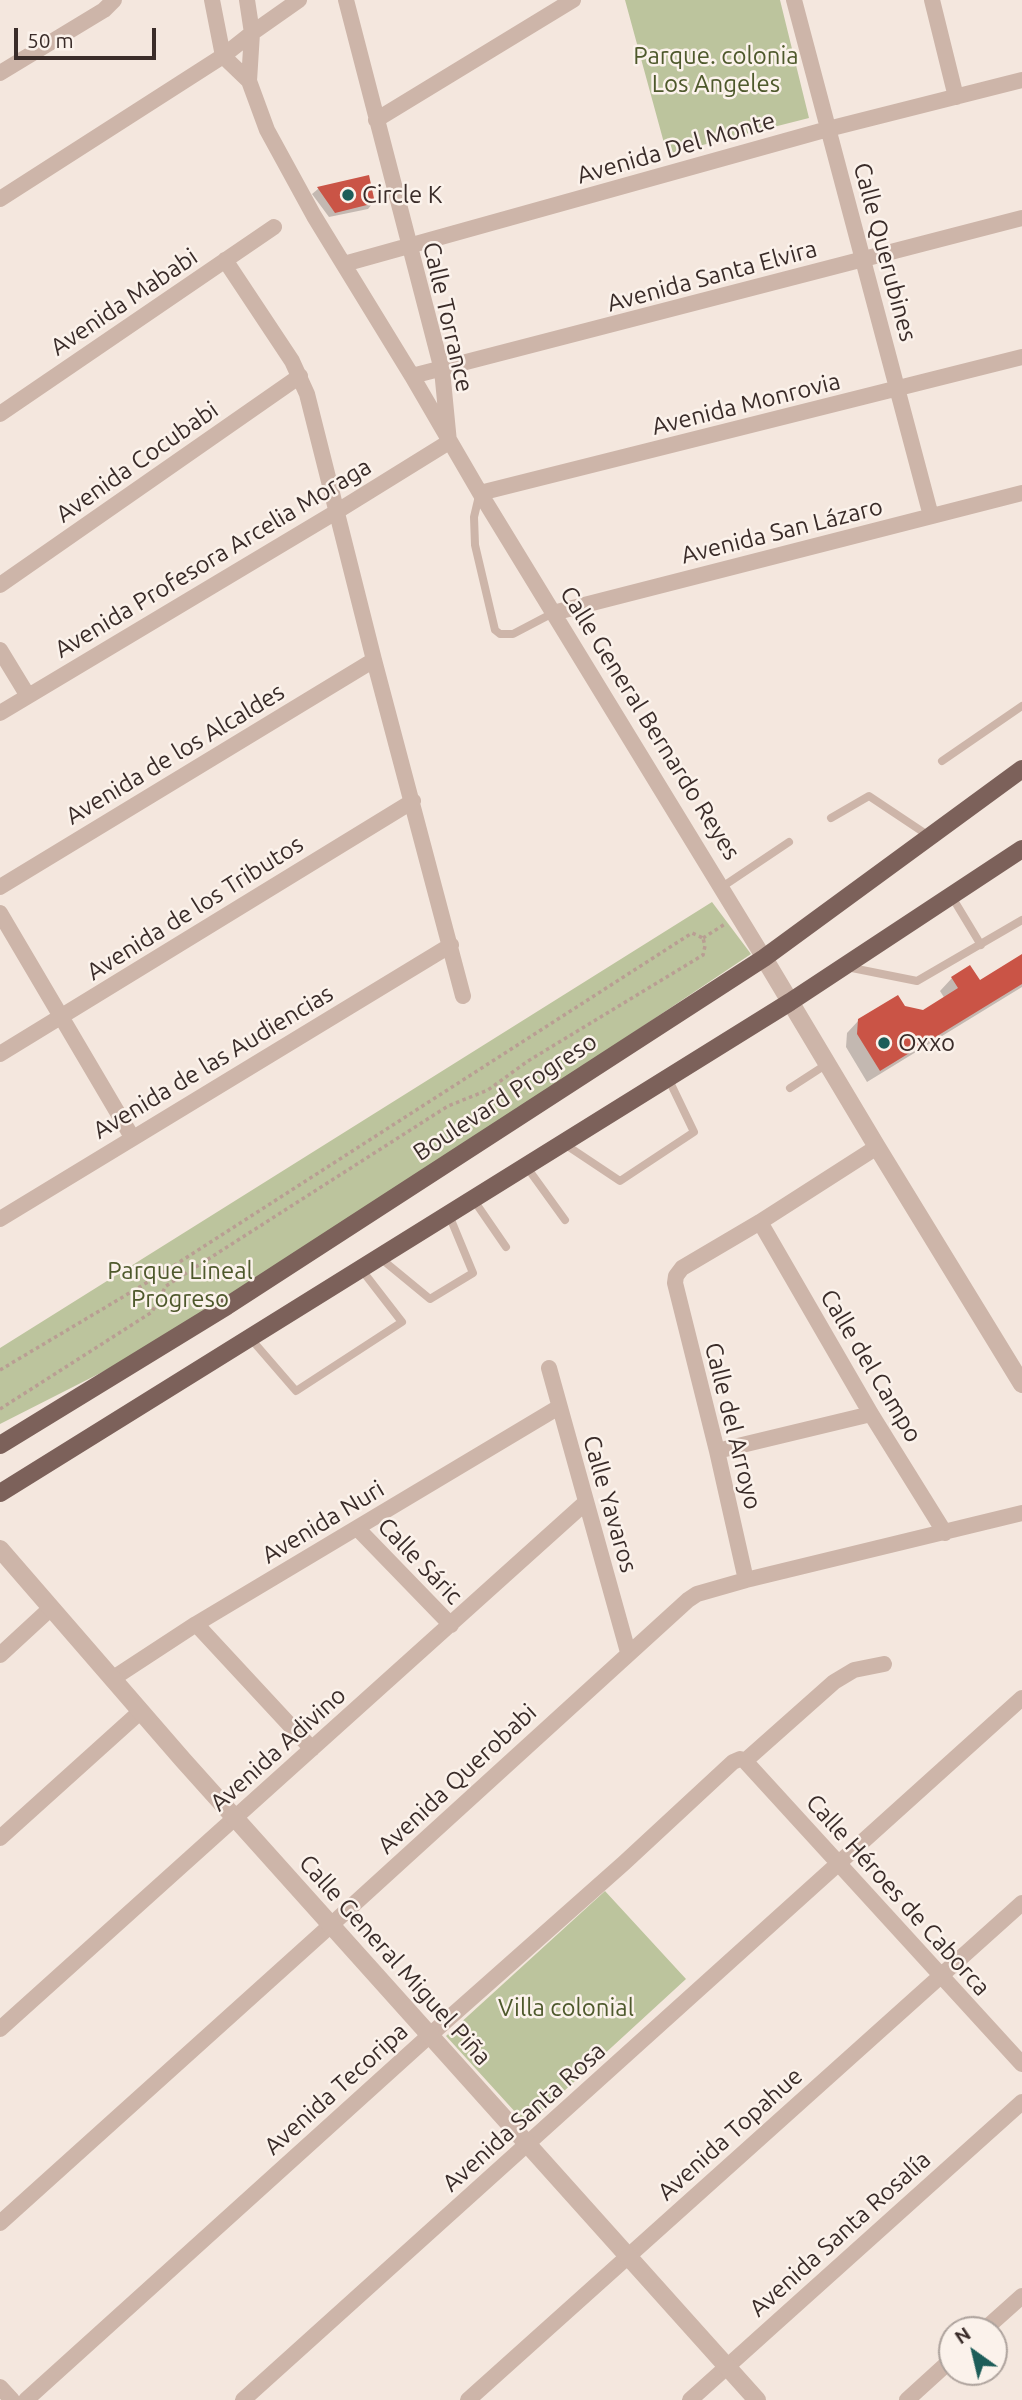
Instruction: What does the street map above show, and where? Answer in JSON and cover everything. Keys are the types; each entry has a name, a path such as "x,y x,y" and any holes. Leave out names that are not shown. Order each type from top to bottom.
{"main road":[{"name":"Boulevard Progreso","path":"0,1445 227,1306 764,958 1022,769"},
{"path":"0,1493 790,1002 1022,849"},
{"path":"0,1459 22,1432"}],"street":[{"path":"0,73 104,10 114,0"},
{"path":"212,0 223,56"},
{"name":"Calle General Bernardo Reyes","path":"247,0 252,33 249,81 267,130 449,442 739,914 877,1147 1020,1376"},
{"path":"0,199 223,56 299,0"},
{"name":"Calle Torrance","path":"346,0 442,370 449,442"},
{"path":"376,120 573,0"},
{"name":"Calle Querubines","path":"794,0 931,516"},
{"path":"932,0 956,97"},
{"name":"Calle General Bernardo Reyes","path":"223,56 249,81"},
{"name":"Avenida Del Monte","path":"344,264 828,129 1022,80"},
{"name":"Avenida Santa Elvira","path":"412,376 1022,218"},
{"name":"Avenida Mababi","path":"0,414 274,227"},
{"path":"225,260 300,376 307,394 463,996"},
{"name":"Avenida Monrovia","path":"480,493 1022,357"},
{"name":"Avenida Cocubabi","path":"0,585 300,376"},
{"name":"Avenida Profesora Arcelia Moraga","path":"0,713 449,442"},
{"name":"Avenida San Lázaro","path":"553,613 1022,493"},
{"path":"0,650 28,696"},
{"name":"Avenida de los Alcaldes","path":"0,887 374,660"},
{"name":"Avenida de los Tributos","path":"0,1054 413,801"},
{"path":"0,913 132,1137"},
{"name":"Avenida de las Audiencias","path":"0,1219 451,945"},
{"path":"760,1222 877,1147"},
{"name":"Calle del Arroyo","path":"746,1580 675,1283 682,1268 760,1222"},
{"name":"Calle del Campo","path":"760,1222 871,1414 945,1533"},
{"name":"Calle Yavaros","path":"549,1367 628,1652"},
{"name":"Avenida Nuri","path":"111,1679 196,1624 559,1407"},
{"path":"717,1451 871,1414"},
{"name":"Avenida Adivino","path":"0,2029 585,1503"},
{"name":"Avenida Querobabi","path":"0,2223 688,1600 697,1594 746,1580 1022,1513"},
{"name":"Calle Sáric","path":"357,1528 451,1625"},
{"name":"Calle General Miguel Piña","path":"0,1549 111,1679 757,2400"},
{"path":"0,1655 51,1608"},
{"path":"196,1624 312,1749"},
{"name":"Avenida Tecoripa","path":"26,2400 733,1762 742,1760 834,1682 854,1670 884,1664"},
{"name":"Avenida Santa Rosa","path":"243,2400 1022,1698"},
{"path":"0,1838 141,1711"},
{"name":"Calle Héroes de Caborca","path":"742,1760 1022,2064"},
{"name":"Avenida Topahue","path":"468,2400 1022,1903"},
{"name":"Avenida Santa Rosalía","path":"690,2400 1022,2102"},
{"path":"1000,2316 1022,2296"},
{"path":"906,2400 938,2371"},
{"path":"0,2387 12,2400"}],"lane":[{"path":"480,493 474,517 475,545 495,630 500,634 513,634 553,613"},
{"path":"942,761 1022,706"},
{"path":"831,818 869,796 929,836"},
{"path":"722,887 789,842"},
{"path":"951,895 981,945"},
{"path":"844,966 917,981 1022,920"},
{"path":"790,1088 827,1064"},
{"path":"563,1143 620,1181 694,1132 668,1078"},
{"path":"526,1166 565,1220"},
{"path":"473,1199 506,1247"},
{"path":"379,1258 430,1299 473,1273 449,1214"},
{"path":"251,1339 296,1391 401,1322 361,1269"}],"path":[{"path":"703,939 739,914"},
{"path":"0,1370 153,1279 692,933 703,939 703,955 564,1039 488,1090 448,1106 166,1286 152,1312 0,1409"}],"green space":[{"name":"Parque. colonia Los Angeles","path":"625,0 780,0 809,118 667,154"},
{"name":"Parque Lineal Progreso","path":"712,902 751,954 197,1324 0,1424 0,1348"},
{"name":"Villa colonial","path":"605,1891 686,1979 527,2125 446,2036"}],"building":[{"name":"Circle K","path":"369,175 375,203 335,213 317,187"},
{"path":"1022,954 1022,984 880,1071 857,1034 858,1019 898,995 905,1006 923,1010 958,988 951,977 970,965 980,980"}],"place":[{"name":"Circle K","path":"348,195"},
{"name":"Oxxo","path":"884,1043"}]}
